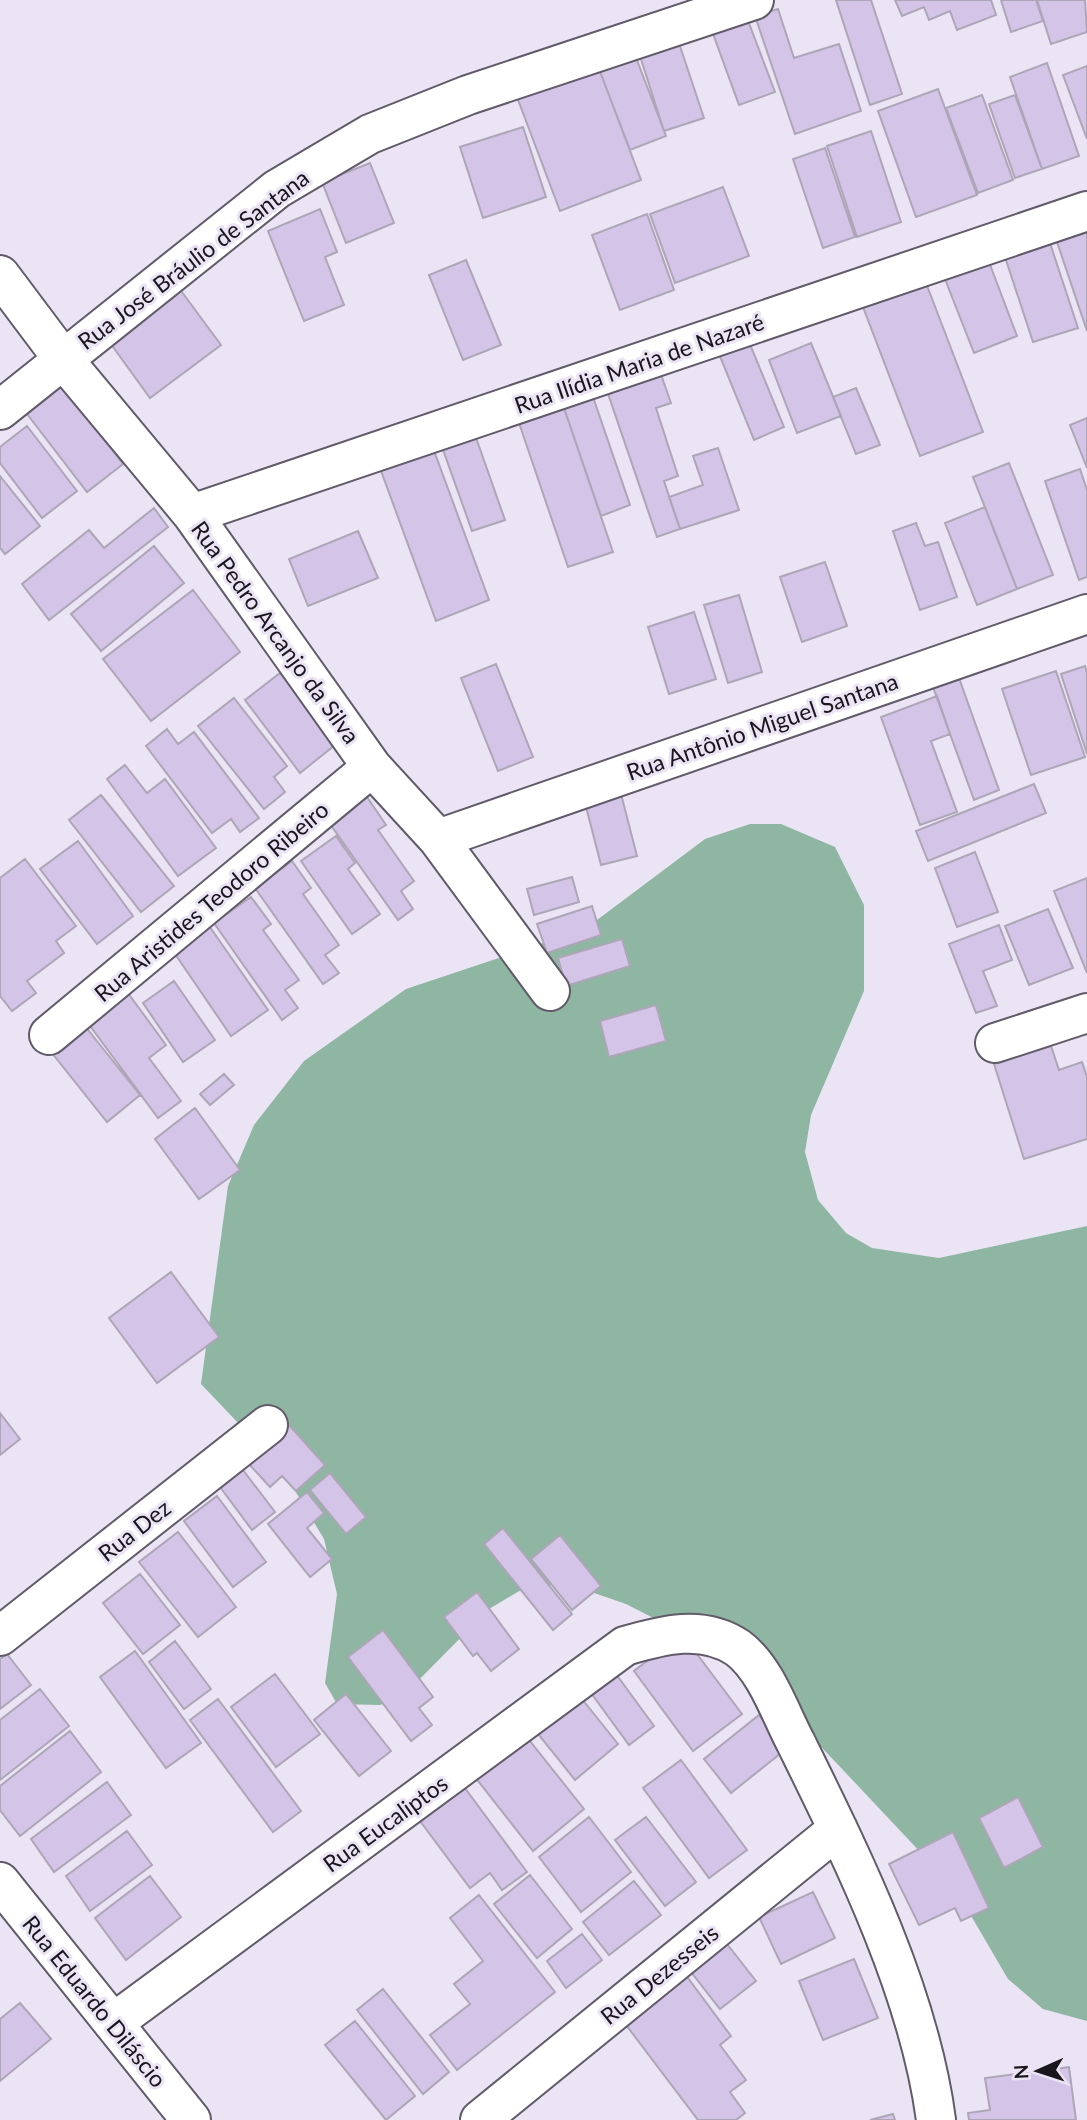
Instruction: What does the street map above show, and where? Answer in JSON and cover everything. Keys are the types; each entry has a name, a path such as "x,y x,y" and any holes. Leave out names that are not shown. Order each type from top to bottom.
{"street":[{"name":"Rua José Bráulio de Santana","path":"0,410 277,189 370,134 468,95 754,0"},
{"name":"Rua Ilídia Maria de Nazaré","path":"191,514 1087,211"},
{"name":"Rua Pedro Arcanjo da Silva","path":"0,275 63,359 191,514 372,767 438,839 550,991"},
{"name":"Rua Antônio Miguel Santana","path":"438,839 1087,614"},
{"name":"Rua Aristides Teodoro Ribeiro","path":"49,1035 372,767"},
{"path":"995,1043 1087,1013"},
{"name":"Rua Dez","path":"0,1636 268,1425"},
{"name":"Rua Eucaliptos","path":"113,2023 625,1646 664,1635 695,1633 719,1639 739,1649 764,1680 838,1829"},
{"path":"838,1829 915,2019 936,2120"},
{"name":"Rua Dezesseis","path":"480,2120 838,1829"},
{"name":"Rua Eduardo Diláscio","path":"0,1882 191,2120"}],"green space":[{"path":"750,824 781,824 835,847 864,905 864,991 811,1115 805,1152 818,1200 846,1233 872,1248 939,1258 1087,1226 1087,2021 1043,2009 1008,1979 956,1890 779,1702 706,1645 626,1604 568,1584 526,1587 489,1609 404,1695 380,1705 337,1704 325,1683 337,1594 324,1539 282,1469 201,1384 228,1186 254,1125 304,1061 406,989 585,929 705,839"}],"building":[{"path":"836,0 871,0 902,94 870,105"},
{"path":"895,0 991,0 996,15 957,30 950,11 929,20 924,7 902,16"},
{"path":"1001,0 1036,0 1043,21 1011,32"},
{"path":"1037,0 1085,0 1087,32 1051,44"},
{"path":"778,9 794,58 839,44 861,111 795,134 755,16"},
{"path":"747,18 775,92 739,105 712,31"},
{"path":"678,40 704,118 664,131 639,53"},
{"path":"635,55 666,136 630,150 599,69"},
{"path":"1047,63 1079,156 1042,169 1010,77"},
{"path":"598,66 641,180 560,211 517,97"},
{"path":"1087,66 1087,139 1063,75"},
{"path":"938,89 977,195 916,217 878,111"},
{"path":"982,95 1013,180 978,193 946,108"},
{"path":"1015,95 1042,169 1015,178 989,104"},
{"path":"523,127 546,197 483,218 460,147"},
{"path":"871,131 901,222 857,237 827,146"},
{"path":"825,148 855,237 823,248 793,159"},
{"path":"370,163 394,223 346,243 322,182"},
{"path":"723,187 749,256 675,283 650,214"},
{"path":"320,209 337,252 325,257 344,305 304,321 268,231"},
{"path":"647,214 674,290 620,310 592,235"},
{"path":"1087,232 1087,331 1057,242"},
{"path":"1049,240 1078,328 1033,342 1004,254"},
{"path":"466,260 501,345 463,360 429,275"},
{"path":"989,262 1017,336 974,353 945,279"},
{"path":"926,283 983,432 920,456 863,307"},
{"path":"179,288 221,345 150,398 108,340"},
{"path":"747,337 784,427 754,440 717,349"},
{"path":"811,343 841,416 797,433 769,360"},
{"path":"657,363 671,403 656,408 678,476 664,481 680,529 657,537 604,382"},
{"path":"60,382 123,464 87,492 24,410"},
{"path":"856,388 880,445 856,454 833,397"},
{"path":"592,394 630,505 601,516 563,405"},
{"path":"563,405 613,552 568,567 518,420"},
{"path":"1087,418 1087,468 1070,425"},
{"path":"27,426 77,491 42,518 0,463 0,447"},
{"path":"474,432 505,520 472,531 441,444"},
{"path":"433,448 489,600 436,621 380,468"},
{"path":"718,448 739,510 680,529 669,497 703,485 693,456"},
{"path":"1009,463 1053,575 1017,589 973,477"},
{"path":"1080,469 1087,490 1087,577 1079,580 1045,481"},
{"path":"0,476 40,526 5,554 0,548"},
{"path":"985,507 1017,589 977,605 945,523"},
{"path":"154,508 168,527 49,620 22,584 89,530 104,548"},
{"path":"916,523 925,546 938,542 957,597 920,610 893,531"},
{"path":"358,531 378,578 308,606 289,559"},
{"path":"154,546 184,583 101,651 71,614"},
{"path":"825,562 847,626 802,642 780,577"},
{"path":"193,590 240,652 151,721 103,659"},
{"path":"739,595 762,672 728,683 704,605"},
{"path":"694,612 716,679 669,694 648,627"},
{"path":"496,664 533,757 498,771 461,678"},
{"path":"1085,666 1087,673 1087,754 1061,674"},
{"path":"1056,671 1085,757 1031,775 1002,689"},
{"path":"280,673 335,745 300,773 245,700"},
{"path":"959,678 999,790 974,800 933,687"},
{"path":"937,696 950,734 931,741 957,812 920,825 881,717"},
{"path":"234,698 287,766 274,777 285,792 264,809 198,726"},
{"path":"167,729 178,744 194,732 259,818 240,832 231,819 212,833 146,746"},
{"path":"125,765 147,793 165,779 216,848 178,876 107,779"},
{"path":"1034,784 1046,813 928,861 916,831"},
{"path":"620,790 637,856 601,865 584,799"},
{"path":"101,795 174,886 141,912 69,820"},
{"path":"367,797 386,825 378,830 414,881 401,891 413,909 398,920 330,824"},
{"path":"336,836 355,863 348,869 380,914 352,934 301,861"},
{"path":"78,841 133,916 97,944 40,869"},
{"path":"975,852 998,912 957,927 935,868"},
{"path":"25,859 76,926 56,941 64,953 27,981 36,993 12,1011 0,996 0,878"},
{"path":"292,861 311,888 303,894 339,945 325,955 339,973 323,984 255,888"},
{"path":"572,877 579,902 534,915 527,889"},
{"path":"1087,878 1087,973 1054,891"},
{"path":"251,897 271,924 263,930 299,980 285,990 298,1008 282,1020 214,923"},
{"path":"592,906 601,935 547,953 537,924"},
{"path":"1048,909 1073,968 1029,985 1005,926"},
{"path":"207,923 268,1010 231,1036 171,948"},
{"path":"999,925 1012,960 983,971 997,1006 976,1013 949,944"},
{"path":"622,939 630,966 566,986 558,958"},
{"path":"174,981 215,1040 183,1062 143,1003"},
{"path":"125,989 166,1045 149,1058 181,1101 158,1118 85,1019"},
{"path":"656,1005 666,1041 609,1057 600,1021"},
{"path":"81,1021 140,1095 107,1122 48,1048"},
{"path":"1051,1046 1059,1070 1082,1062 1087,1077 1087,1139 1024,1159 994,1064"},
{"path":"224,1074 234,1085 210,1105 200,1094"},
{"path":"195,1108 240,1170 199,1199 155,1139"},
{"path":"171,1272 219,1337 157,1383 109,1318"},
{"path":"0,1413 20,1439 0,1455"},
{"path":"289,1425 325,1465 296,1491 282,1476 270,1487 248,1463"},
{"path":"243,1470 275,1512 252,1530 220,1487"},
{"path":"330,1473 366,1517 346,1534 310,1490"},
{"path":"307,1492 324,1513 307,1528 332,1559 310,1577 268,1524"},
{"path":"217,1496 266,1562 233,1587 184,1521"},
{"path":"503,1528 572,1614 553,1630 484,1544"},
{"path":"178,1532 236,1607 198,1637 139,1562"},
{"path":"560,1535 601,1586 572,1610 531,1559"},
{"path":"140,1574 180,1625 143,1654 103,1603"},
{"path":"477,1592 519,1649 491,1671 477,1653 473,1656 444,1617"},
{"path":"383,1630 433,1697 419,1708 432,1725 411,1741 348,1657"},
{"path":"682,1634 742,1714 693,1751 634,1671"},
{"path":"175,1641 211,1689 184,1709 149,1662"},
{"path":"135,1651 201,1743 166,1768 100,1677"},
{"path":"7,1654 31,1685 0,1709 0,1659"},
{"path":"275,1674 320,1734 276,1767 231,1707"},
{"path":"616,1674 654,1726 629,1745 591,1693"},
{"path":"40,1689 69,1726 0,1780 0,1720"},
{"path":"346,1694 391,1751 359,1776 314,1720"},
{"path":"578,1694 618,1744 575,1780 534,1729"},
{"path":"218,1699 301,1811 273,1832 190,1720"},
{"path":"759,1715 786,1749 731,1793 704,1759"},
{"path":"70,1731 101,1772 20,1836 0,1810 0,1786"},
{"path":"522,1731 584,1809 533,1851 471,1772"},
{"path":"681,1760 747,1850 709,1878 643,1788"},
{"path":"459,1780 527,1872 502,1890 490,1873 470,1888 414,1813"},
{"path":"107,1782 131,1815 54,1872 31,1839"},
{"path":"1018,1797 1043,1847 1004,1868 979,1818"},
{"path":"589,1817 631,1872 581,1912 539,1857"},
{"path":"646,1817 696,1882 665,1906 615,1840"},
{"path":"127,1831 152,1865 90,1911 66,1876"},
{"path":"953,1832 989,1908 961,1921 955,1908 919,1925 889,1864"},
{"path":"530,1875 572,1929 537,1958 494,1904"},
{"path":"150,1876 181,1917 126,1960 95,1918"},
{"path":"634,1881 661,1915 609,1955 583,1922"},
{"path":"813,1892 835,1938 781,1964 759,1917"},
{"path":"479,1895 555,1992 457,2070 430,2035 470,2004 454,1984 483,1961 450,1918"},
{"path":"582,1934 602,1960 566,1988 547,1961"},
{"path":"727,1944 756,1981 720,2009 691,1972"},
{"path":"854,1959 878,2018 823,2040 799,1981"},
{"path":"685,1974 731,2036 720,2045 746,2080 730,2092 745,2113 736,2120 698,2120 623,2021"},
{"path":"383,1989 449,2072 423,2094 357,2010"},
{"path":"20,2003 51,2039 0,2081 0,2019"},
{"path":"355,2021 415,2096 386,2120 325,2045"},
{"path":"1069,2067 1076,2120 969,2120 968,2113 990,2110 985,2078"},
{"path":"893,2114 895,2120 870,2120"}]}
